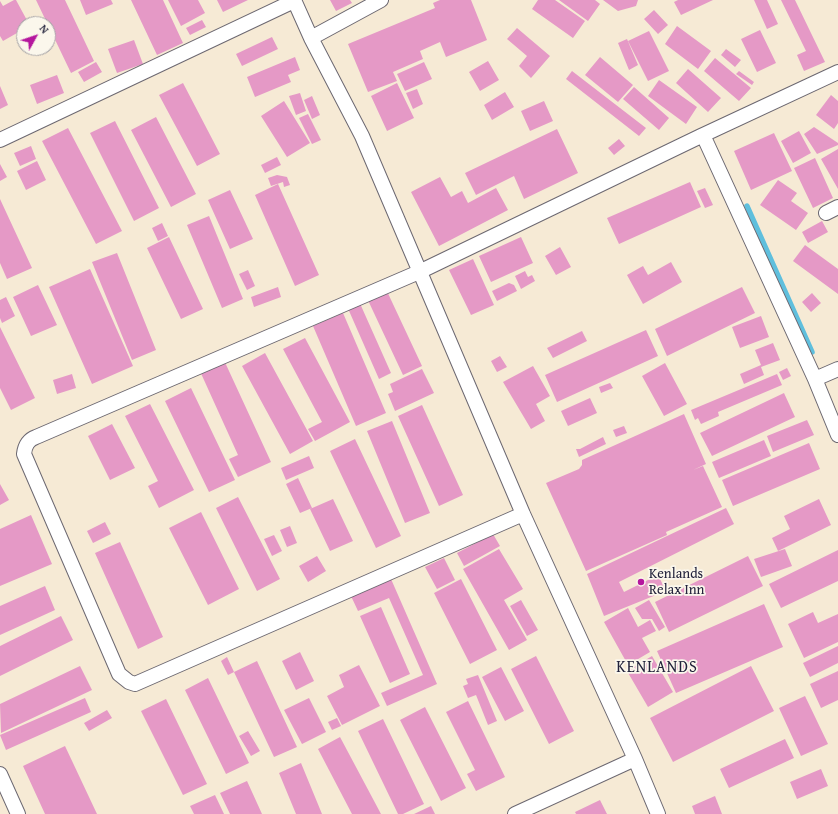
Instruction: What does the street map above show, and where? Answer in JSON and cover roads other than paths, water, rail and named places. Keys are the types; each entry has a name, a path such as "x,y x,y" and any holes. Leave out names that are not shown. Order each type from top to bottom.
{"street":[{"path":"0,140 294,0 311,38 362,136 523,514 635,759 658,814"},
{"path":"311,38 381,0"},
{"path":"523,514 135,684 129,682 118,674 24,454 27,442 36,437 210,360 419,272 703,135 838,72"},
{"path":"703,135 815,379 838,434"},
{"path":"815,379 838,369"},
{"path":"515,814 635,759"},
{"path":"0,774 18,814"}],"waterway":[{"path":"747,206 812,352"}],"place":[{"name":"Kenlands Relax Inn","path":"641,582"}],"district":[{"name":"KENLANDS","path":"657,668"}]}
